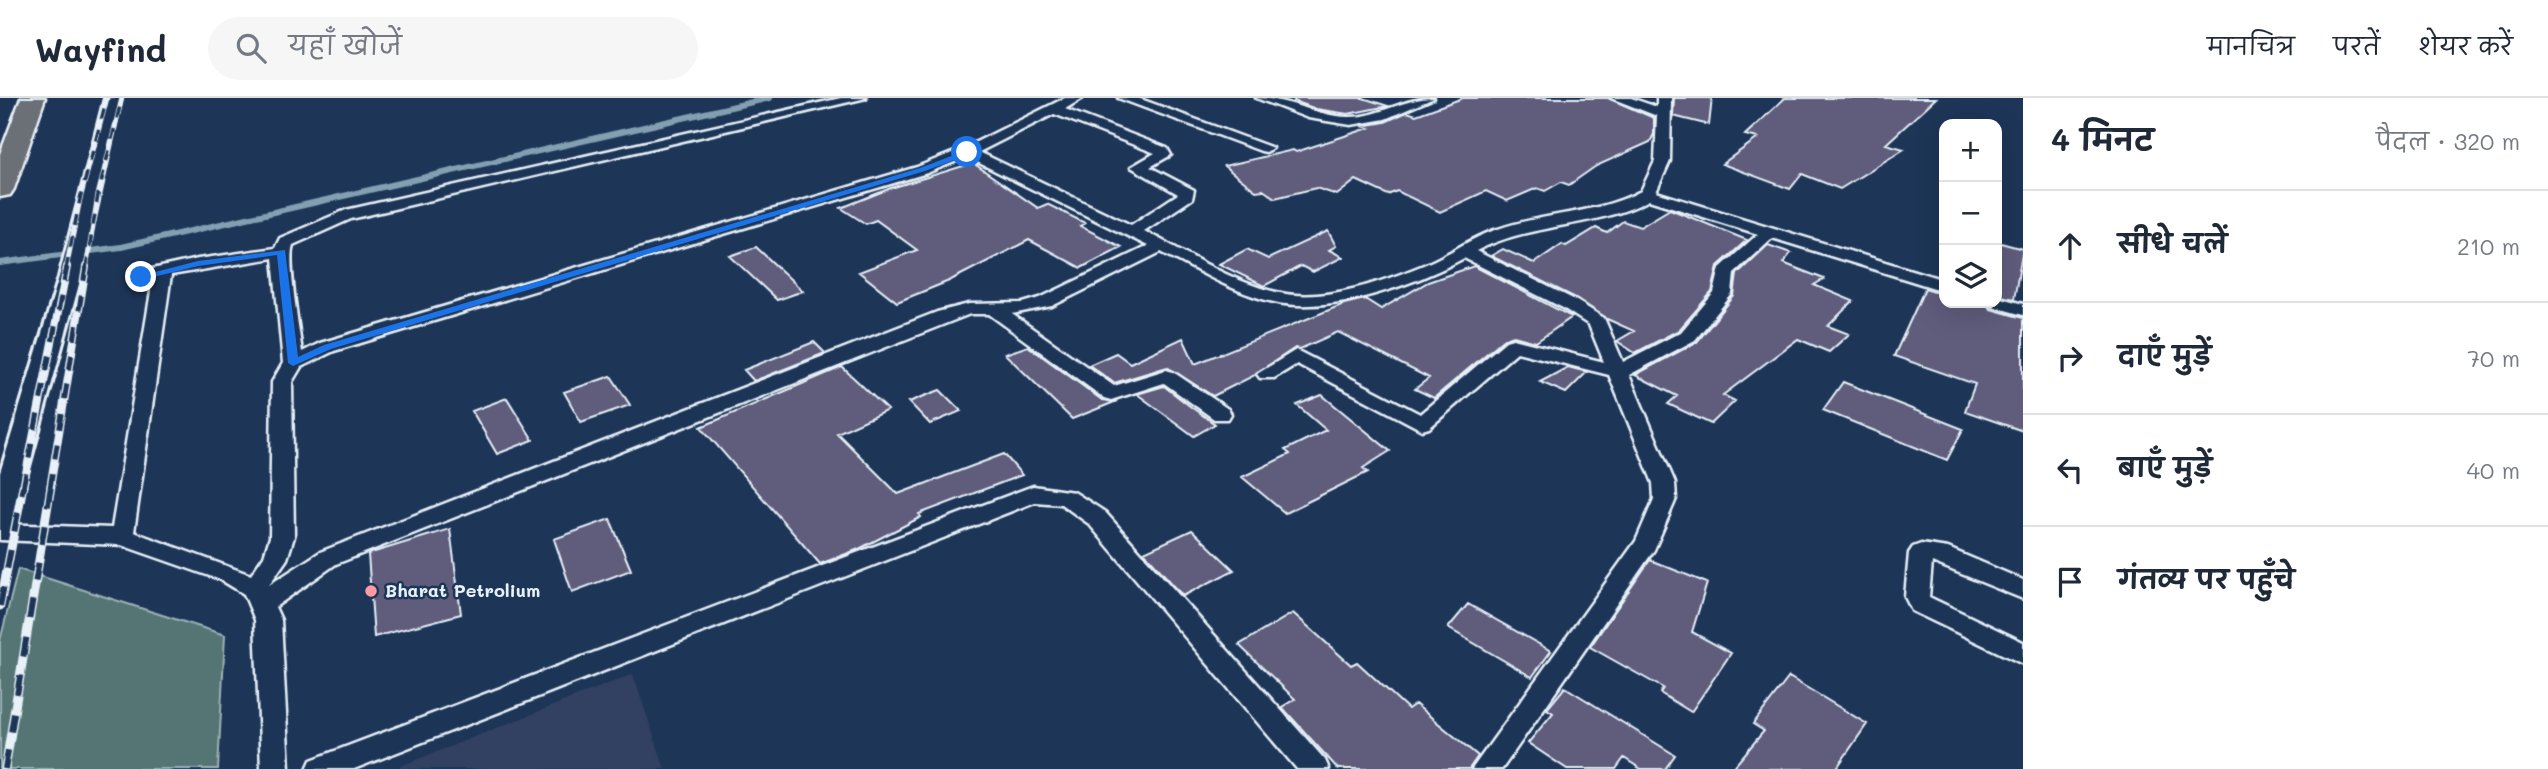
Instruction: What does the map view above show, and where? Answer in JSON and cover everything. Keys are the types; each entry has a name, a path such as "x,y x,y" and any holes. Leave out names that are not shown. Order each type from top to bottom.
{"highway":[{"path":"0,188 33,98"}],"street":[{"path":"0,522 70,277 113,98"},
{"path":"293,363 286,284 281,265 286,242 346,215 859,98"},
{"path":"258,596 282,537 282,382 293,363 327,347 909,174 967,152 1076,98"},
{"path":"1125,98 1266,148"},
{"path":"1263,98 1331,120 1350,122 1367,120 1427,98"},
{"path":"1382,98 1405,106"},
{"path":"1618,98 1664,114"},
{"path":"967,152 1267,294 1289,300 1327,298 1430,268 1465,252 1489,237 1514,229 1614,212 1647,194 1659,180 1664,159 1664,98"},
{"path":"1053,109 1162,151 1164,155 1159,159 1138,167 1186,190 1186,196 1132,232"},
{"path":"1647,194 1939,284"},
{"path":"1267,374 1296,356 1422,423 1513,345 1620,372 1688,336 1723,294 1726,272 1769,232"},
{"path":"258,596 328,558 943,316 970,309 1023,308 1046,302 1161,246"},
{"path":"141,277 245,255 282,252"},
{"path":"1465,252 1589,316 1602,329 1664,483 1662,508 1646,544 1486,769"},
{"path":"122,537 163,272"},
{"path":"2002,304 2023,310"},
{"path":"994,309 1111,394 1166,376 1221,414"},
{"path":"321,769 1033,494 1066,497 1097,518 1315,769"},
{"path":"0,532 122,537 230,574 258,596 268,620 275,769"},
{"path":"2023,590 1940,554 1921,553 1917,597 1921,604 2023,654"}],"shaded area":[{"path":"633,674 665,769 393,769"}],"green space":[{"path":"18,569 225,635 218,769 0,769 0,641"}],"building":[{"path":"1295,98 1363,98 1388,106 1348,114 1316,109 1294,101"},
{"path":"1463,98 1608,98 1654,118 1654,134 1650,142 1596,166 1569,185 1561,182 1545,191 1537,188 1507,201 1486,191 1440,212 1397,191 1388,195 1356,180 1337,195 1316,188 1275,198 1263,190 1256,191 1224,166 1293,150 1296,152 1369,128 1362,126 1385,122 1407,112 1416,115"},
{"path":"1674,98 1712,98 1709,125 1673,116"},
{"path":"1785,98 1936,98 1886,144 1904,149 1840,189 1802,174 1790,189 1722,164 1758,138 1745,135"},
{"path":"973,163 1038,208 1047,204 1085,223 1080,226 1121,247 1081,268 1029,240 949,281 897,302 859,272 917,250 876,220 866,224 841,208 891,188"},
{"path":"1670,209 1747,240 1718,266 1712,292 1679,330 1635,353 1617,341 1634,331 1607,319 1576,298 1491,256 1503,249 1534,263 1562,244 1566,246 1596,228 1607,233 1623,221 1640,227"},
{"path":"1328,231 1336,246 1329,250 1343,257 1313,272 1301,266 1264,286 1219,264 1247,249 1268,259"},
{"path":"2002,243 2023,249 2014,299 2002,296"},
{"path":"1768,245 1791,253 1783,263 1824,279 1814,285 1853,301 1828,326 1849,334 1829,352 1798,339 1723,395 1735,401 1711,424 1668,404 1677,396 1635,375 1697,342 1734,296 1737,274"},
{"path":"756,247 803,291 777,300 730,256"},
{"path":"1474,266 1572,317 1536,342 1514,336 1504,339 1434,398 1415,389 1429,378 1338,332 1300,349 1295,348 1255,375 1213,396 1167,367 1114,383 1089,365 1116,353 1130,363 1183,338 1195,364 1344,304 1365,299 1381,309 1428,282"},
{"path":"1925,288 1939,292 1939,308 1989,308 2023,318 2023,431 1965,411 1975,384 1894,356"},
{"path":"814,342 825,353 754,381 744,370"},
{"path":"1028,346 1102,400 1117,401 1072,419 1005,354"},
{"path":"842,367 888,410 837,433 898,494 1004,454 1022,475 919,514 921,517 859,549 820,564 701,427"},
{"path":"1568,367 1587,372 1566,393 1540,382"},
{"path":"611,376 630,405 581,422 564,392"},
{"path":"1843,382 1963,429 1947,460 1823,410"},
{"path":"1164,386 1215,424 1194,436 1137,394"},
{"path":"940,390 961,411 930,424 909,402"},
{"path":"1322,395 1390,451 1363,468 1368,472 1285,513 1242,477 1290,454 1285,450 1326,430 1297,405"},
{"path":"507,398 533,440 497,454 472,411"},
{"path":"610,519 631,570 572,592 554,539"},
{"path":"450,529 461,614 374,637 368,554"},
{"path":"1192,530 1234,570 1183,596 1144,552"},
{"path":"1650,560 1707,583 1692,632 1731,653 1691,712 1660,693 1663,688 1590,647"},
{"path":"1468,604 1551,651 1532,677 1448,628"},
{"path":"1293,613 1351,665 1357,662 1408,709 1415,704 1478,756 1469,769 1338,769 1282,707 1295,699 1239,645"},
{"path":"1789,677 1867,724 1836,769 1732,769 1764,731 1753,724"},
{"path":"1565,687 1675,755 1665,769 1641,769 1624,758 1616,769 1567,769 1528,743 1553,713 1547,709"}],"waterway":[{"path":"0,263 121,247 770,98"}],"railway":[{"path":"66,269 80,199 107,98"},
{"path":"86,269 98,195 122,98"},
{"path":"23,488 67,267"},
{"path":"50,488 86,267"},
{"path":"0,606 23,486"},
{"path":"5,769 51,486"}],"place":[{"name":"Bharat Petrolium","path":"371,591"}],"route":[{"path":"141,277 245,255 282,252 281,265 286,284 293,363 327,347 922,170 967,152"}]}
